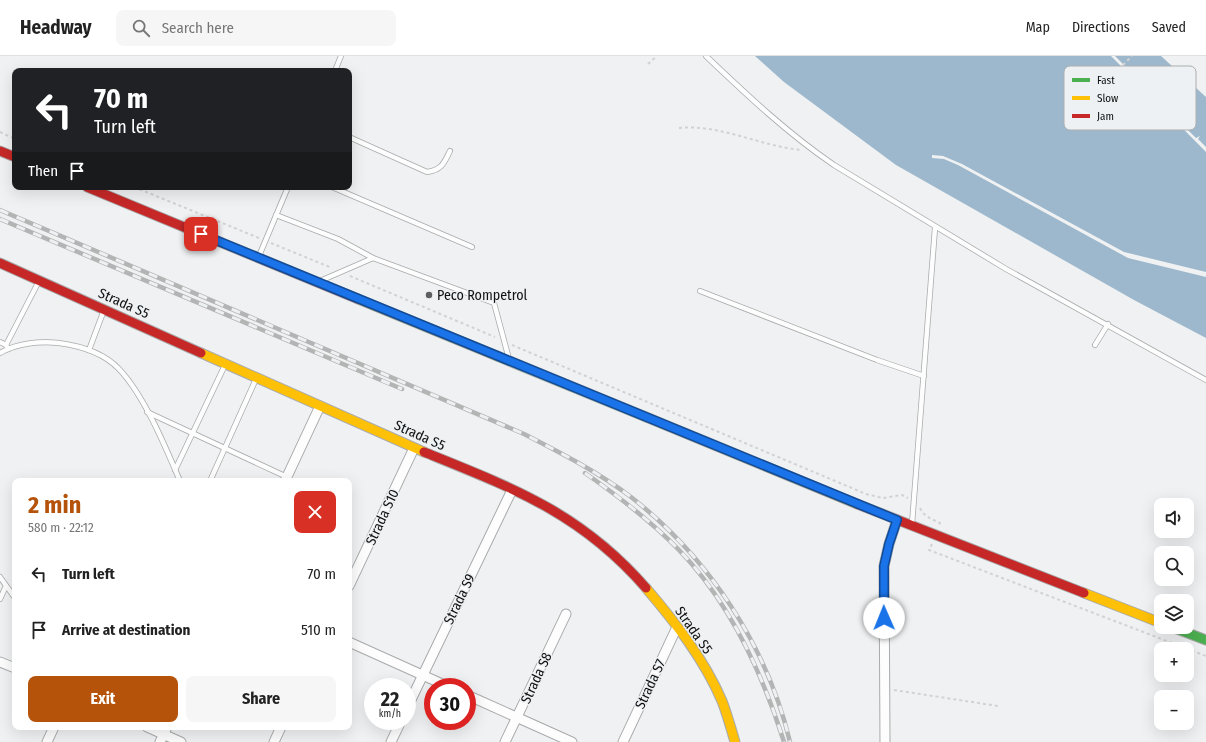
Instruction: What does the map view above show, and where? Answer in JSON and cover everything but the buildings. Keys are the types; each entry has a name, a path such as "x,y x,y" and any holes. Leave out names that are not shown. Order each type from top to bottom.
{"main road":[{"path":"0,151 12,156"},
{"path":"94,190 897,520 1154,620"},
{"name":"Strada S5","path":"0,263 554,510 587,532 612,553 647,589 677,627 719,695 735,742"},
{"path":"1190,634 1206,640"}],"street":[{"path":"286,478 320,406"},
{"name":"Strada S10","path":"352,580 414,448"},
{"name":"Strada S9","path":"416,689 512,490"},
{"path":"885,742 884,566 897,520"},
{"name":"Strada S8","path":"506,742 566,614"},
{"name":"Strada S7","path":"623,742 677,627"},
{"path":"352,643 430,678"},
{"path":"0,662 12,667"},
{"path":"476,699 572,742"},
{"path":"47,742 53,730"},
{"path":"154,730 181,742"},
{"path":"274,742 280,730"},
{"path":"391,742 397,730"}],"lane":[{"path":"336,68 341,56"},
{"path":"706,56 761,109 814,152 935,228 1206,380"},
{"path":"352,138 427,172 437,170 444,163 450,151"},
{"path":"258,258 287,190"},
{"path":"339,190 472,247"},
{"path":"276,215 338,239 373,258 494,303 510,362"},
{"path":"912,526 935,228"},
{"path":"317,282 373,258"},
{"path":"0,353 7,346 39,280"},
{"path":"700,291 877,360 924,376"},
{"path":"89,350 104,310"},
{"path":"1095,345 1108,324"},
{"path":"0,342 7,346 50,342 70,344 104,357 119,368 132,384 179,478"},
{"path":"175,470 225,364"},
{"path":"211,478 256,378"},
{"path":"147,412 225,448 284,478"},
{"path":"0,577 12,594"},
{"path":"0,599 6,586"}],"path":[{"path":"648,64 657,56"},
{"path":"1123,65 1132,56"},
{"path":"679,128 692,127 753,139 783,148 814,152"},
{"path":"0,132 12,138"},
{"path":"1194,652 1206,656"},
{"path":"885,688 998,706"}],"water":[{"path":"755,56 1111,56 1121,66 1064,66 1064,130 1184,130 1206,152 1206,272 1124,252 962,164 943,156 932,155 932,158 944,159 958,165 1128,258 1206,277 1206,338 1134,300 896,165 784,82"},
{"path":"1115,56 1161,56 1172,66 1125,66"},
{"path":"1196,88 1206,97 1206,147 1198,139 1200,136 1196,138 1188,130 1196,130"}],"railway":[{"path":"0,210 524,434 606,479 631,497 659,521 686,548 710,576 731,606 750,638 766,672 780,706 790,742"},
{"path":"0,219 402,389"},
{"path":"585,473 622,500 657,529 679,550 714,593 729,616 755,664 784,742"}],"traffic: fast":[{"path":"497,356 646,417"},
{"path":"1190,634 1206,640"}],"traffic: slow":[{"path":"358,299 497,356"},
{"path":"201,353 424,452"},
{"path":"646,417 857,504"},
{"path":"646,588 668,614 707,670 722,701 735,742"},
{"path":"1084,593 1154,620"}],"traffic: jam":[{"path":"0,151 12,156"},
{"path":"94,190 358,299"},
{"path":"0,263 201,353"},
{"path":"424,452 487,478 544,505 596,540 621,562 646,588"},
{"path":"857,504 1084,593"}],"place":[{"name":"Peco Rompetrol","path":"429,295"}],"route":[{"path":"201,234 897,520 884,566 884,618"}]}
